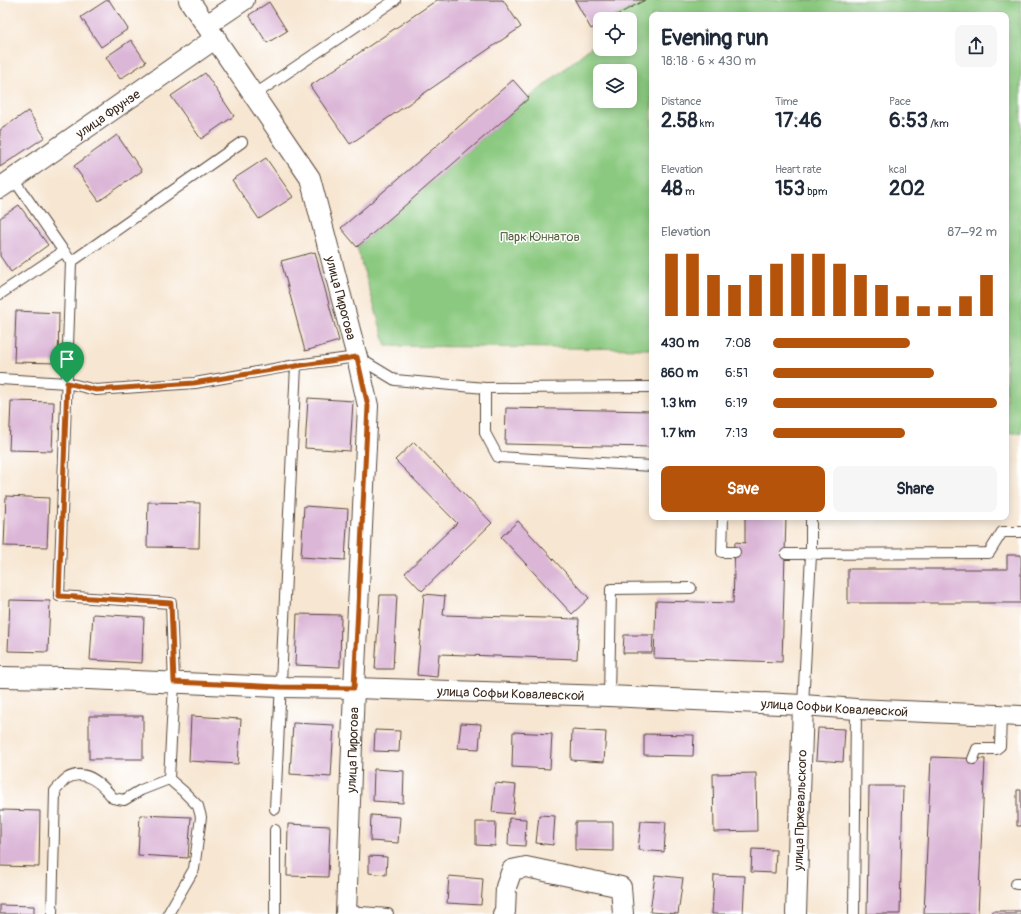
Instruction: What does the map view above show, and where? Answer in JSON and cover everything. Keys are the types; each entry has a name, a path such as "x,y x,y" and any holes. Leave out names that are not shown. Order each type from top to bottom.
{"street":[{"name":"улица Пирогова","path":"189,0 310,178 357,357 368,406 354,688 346,913"},
{"name":"улица Фрунзе","path":"7,183 211,32 244,0"},
{"name":"улица Софьи Ковалевской","path":"0,677 64,678 280,687 609,696 1021,716"},
{"name":"улица Пржевальского","path":"796,914 803,705"},
{"path":"502,914 505,912 506,887 512,870 526,867 620,887 623,914"}],"lane":[{"path":"254,95 395,0"},
{"path":"72,262 242,142"},
{"path":"7,183 72,262 59,596 171,603 174,682 170,779"},
{"path":"0,294 64,251"},
{"path":"0,379 67,383 96,390 194,383 357,357 395,380 485,388 649,387"},
{"path":"275,809 296,366"},
{"path":"485,388 485,433 498,457 649,466"},
{"path":"723,520 722,552 734,552"},
{"path":"803,705 811,555 811,520"},
{"path":"786,554 989,553 1002,532 1021,532"},
{"path":"609,696 611,589 691,588"},
{"path":"854,914 856,709"},
{"path":"973,759 977,749 996,749 1000,746 1001,715"},
{"path":"52,914 55,791 66,780 76,776 87,775 104,786 113,798 124,800 141,790 170,779"},
{"path":"168,914 194,869 201,817 198,806 170,779"},
{"path":"274,914 275,830"},
{"path":"346,913 388,914"}],"green space":[{"name":"Парк Юннатов","path":"645,0 1021,0 1021,433 1009,433 1009,12 649,12 649,349 386,346 357,247 529,98 593,45 593,56 637,56 637,12 622,12"}],"building":[{"path":"109,0 128,29 101,47 81,17"},
{"path":"437,0 503,0 521,27 350,144 310,86"},
{"path":"575,0 645,0 622,12 593,12 593,28 591,29"},
{"path":"269,2 287,31 267,43 249,15"},
{"path":"131,40 146,62 120,79 106,57"},
{"path":"205,73 234,116 201,139 171,96"},
{"path":"513,80 529,98 357,247 341,228"},
{"path":"28,111 45,137 0,167 0,130"},
{"path":"117,135 142,171 99,201 74,166"},
{"path":"266,158 293,197 259,219 232,180"},
{"path":"19,205 48,245 11,272 0,256 0,218"},
{"path":"315,252 339,341 305,351 281,261"},
{"path":"16,311 59,313 58,363 14,362"},
{"path":"308,398 353,401 350,451 305,448"},
{"path":"11,401 54,402 52,451 9,450"},
{"path":"506,408 649,411 649,447 505,444"},
{"path":"414,442 492,523 422,591 405,573 457,523 395,460"},
{"path":"6,496 49,498 47,547 4,546"},
{"path":"148,502 200,503 199,548 147,547"},
{"path":"304,506 348,509 345,560 301,557"},
{"path":"745,520 786,520 782,662 654,658 656,601 733,603 735,542 745,543"},
{"path":"518,521 589,598 572,614 501,537"},
{"path":"1007,555 1021,555 1021,603 848,603 848,569 1007,569"},
{"path":"424,594 445,596 443,615 579,619 577,659 439,654 437,677 417,675"},
{"path":"380,595 397,595 393,669 375,669"},
{"path":"10,600 50,601 48,652 8,651"},
{"path":"93,614 144,617 142,663 90,660"},
{"path":"297,614 341,615 340,667 295,665"},
{"path":"624,635 653,635 652,653 623,653"},
{"path":"89,716 143,716 143,759 89,759"},
{"path":"191,716 241,719 238,764 189,761"},
{"path":"293,723 334,725 331,777 290,774"},
{"path":"461,723 481,724 479,749 458,748"},
{"path":"818,728 845,729 843,762 816,760"},
{"path":"375,730 400,731 399,752 374,751"},
{"path":"572,730 606,732 604,762 571,760"},
{"path":"513,732 552,734 550,769 512,767"},
{"path":"644,734 694,735 693,756 644,755"},
{"path":"931,757 985,759 978,914 924,914"},
{"path":"374,769 404,771 403,803 373,801"},
{"path":"756,773 757,831 714,832 713,774"},
{"path":"495,783 516,785 513,814 492,812"},
{"path":"869,786 903,786 900,914 867,914"},
{"path":"1017,790 1021,790 1021,826 1017,826"},
{"path":"0,810 40,811 39,867 0,866"},
{"path":"140,815 191,817 188,858 138,855"},
{"path":"371,815 400,817 398,843 370,841"},
{"path":"539,815 555,816 553,845 536,843"},
{"path":"509,818 526,819 525,846 508,845"},
{"path":"641,821 666,822 664,852 638,850"},
{"path":"476,822 496,822 495,846 476,845"},
{"path":"575,822 613,822 613,851 575,850"},
{"path":"288,824 330,826 328,877 287,876"},
{"path":"752,849 776,850 775,873 751,872"},
{"path":"369,856 387,857 386,875 369,873"},
{"path":"655,875 683,878 678,914 650,912"},
{"path":"714,875 745,876 743,914 712,914"},
{"path":"449,876 483,879 481,905 447,903"},
{"path":"0,905 34,906 34,914 0,914"},
{"path":"992,911 1021,911 1021,914 992,914"}],"route":[{"path":"357,357 368,406 354,688 280,687 174,682 171,603 59,596 67,383 96,390 194,383 357,357"}]}
